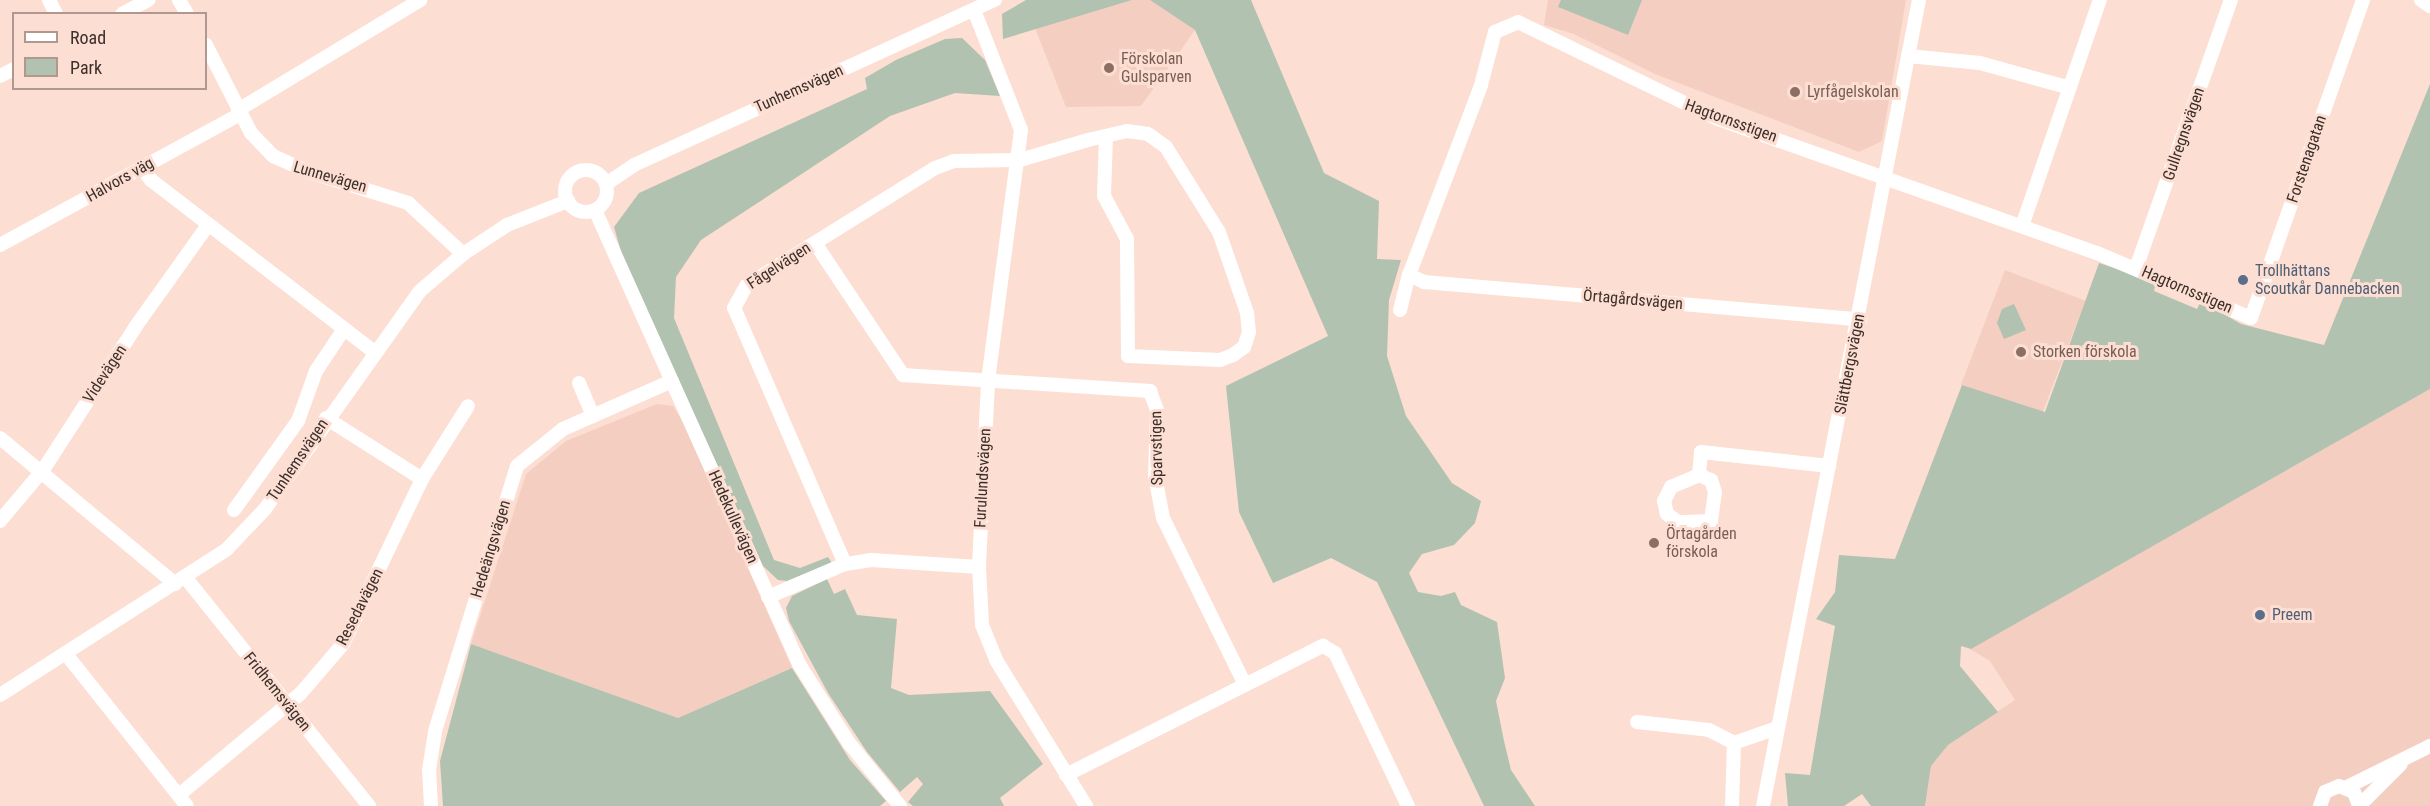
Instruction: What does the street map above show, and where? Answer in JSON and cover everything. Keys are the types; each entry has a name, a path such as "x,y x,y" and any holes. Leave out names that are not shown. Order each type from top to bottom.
{"street":[{"path":"126,12 148,0"},
{"name":"Halvors väg","path":"0,245 239,112 420,0"},
{"name":"Tunhemsvägen","path":"606,184 634,165 995,0"},
{"name":"Slättbergsvägen","path":"1763,806 1860,319 1918,0"},
{"path":"2022,226 2100,0"},
{"name":"Gullregnsvägen","path":"2136,268 2231,0"},
{"name":"Forstenagatan","path":"2251,318 2363,0"},
{"path":"2421,0 2430,6"},
{"name":"Furulundsvägen","path":"974,10 1014,101 1022,130 1020,160 988,382 979,567 982,625 996,660 1086,806"},
{"name":"Hagtornsstigen","path":"1400,310 1409,275 1450,172 1495,32 1510,22 1718,119 1886,175 2136,268 2251,318"},
{"name":"Lunnevägen","path":"207,47 239,112 261,146 287,164 408,203 463,254"},
{"path":"1908,56 1980,63 2070,88"},
{"path":"1020,160 1106,136 1127,131 1148,134 1166,147 1199,195 1233,265 1247,312 1244,347 1233,355 1220,360 1128,356 1127,239 1104,196 1106,136"},
{"name":"Fågelvägen","path":"845,564 734,308 747,285 935,168 954,161 1020,160"},
{"path":"142,168 208,225 373,351"},
{"path":"594,172 606,184 606,199 595,210 580,211 568,201 567,185 577,173 594,172"},
{"name":"Tunhemsvägen","path":"0,695 180,580 244,533 373,351 420,291 463,254 530,213 568,201"},
{"name":"Hedekullevägen","path":"595,210 768,597 824,705 900,806"},
{"name":"Videvägen","path":"0,521 43,470 136,326 208,225"},
{"path":"815,243 903,375 988,382"},
{"name":"Örtagårdsvägen","path":"1409,275 1424,282 1860,319"},
{"path":"234,510 298,421 316,371 344,329"},
{"name":"Hedeängsvägen","path":"431,806 429,770 435,731 517,466 543,441 672,381"},
{"name":"Sparvstigen","path":"988,382 1150,391 1157,410 1155,476 1163,518 1245,685"},
{"path":"579,383 593,416"},
{"name":"Resedavägen","path":"183,801 288,705 343,644 422,479 468,406"},
{"path":"326,418 422,479"},
{"name":"Fridhemsvägen","path":"0,438 180,580 288,705 369,806"},
{"path":"1699,475 1701,452 1830,466"},
{"path":"768,597 845,564 871,560 979,567"},
{"path":"1066,775 1323,646 1335,653 1408,806"},
{"path":"66,654 183,801"},
{"path":"1637,722 1709,730 1734,743 1778,728"},
{"path":"1732,806 1734,743"},
{"path":"2318,803 2333,787 2347,787 2402,762 2430,746"},
{"path":"2347,787 2359,806 2402,762"}],"shaded area":[{"name":"Förskolan Gulsparven","path":"1132,0 1150,0 1195,30 1141,106 1066,107 1035,28"},
{"name":"Lyrfågelskolan","path":"1548,0 1906,0 1882,141 1859,152 1655,74 1574,34 1544,25"},
{"name":"Storken förskola","path":"2005,270 2085,301 2041,416 1961,385"},
{"path":"2430,389 2430,806 1925,806 1931,766 1948,745 2015,700 1990,661 1970,649"},
{"path":"657,404 673,406 685,425 792,668 678,718 471,644 526,474 566,441"}],"green space":[{"path":"1026,0 1132,0 1003,39 1002,14"},
{"path":"1150,0 1251,0 1324,173 1379,201 1377,259 1401,260 1389,300 1387,356 1406,416 1452,483 1481,501 1475,523 1454,545 1422,554 1409,573 1418,592 1441,596 1455,592 1461,605 1497,622 1505,678 1496,701 1504,741 1511,770 1535,806 1484,806 1377,582 1331,558 1273,583 1239,512 1226,386 1328,336 1195,30"},
{"path":"1561,0 1642,0 1628,35 1558,7"},
{"path":"962,38 985,60 1000,96 955,93 890,116 701,240 676,277 674,318 774,560 800,568 828,557 832,563 787,581 778,580 763,566 622,255 614,227 639,193 867,89 865,78 896,60 945,39"},
{"path":"2430,84 2430,389 1971,649 1961,646 1960,666 1998,712 1948,745 1931,766 1925,806 1871,806 1862,794 1844,806 1788,806 1785,773 1810,775 1835,626 1816,619 1835,592 1839,555 1895,559 1962,385 2045,412 2099,263 2156,282 2154,291 2197,309 2201,301 2241,324 2324,345"},
{"path":"2014,304 2026,330 2004,339 1997,323 2002,309"},
{"path":"827,579 834,594 845,589 857,615 897,619 891,688 909,695 990,691 1043,764 1000,798 1004,806 913,806 908,802 923,784 917,777 900,792 867,752 828,693 789,621 786,608 792,596"},
{"path":"471,644 678,718 792,668 850,760 886,801 880,806 443,806 440,761"}],"place":[{"name":"Förskolan Gulsparven","path":"1109,68"},
{"name":"Lyrfågelskolan","path":"1795,92"},
{"name":"Trollhättans Scoutkår Dannebacken","path":"2243,280"},
{"name":"Storken förskola","path":"2021,352"},
{"name":"Örtagården förskola","path":"1654,543"},
{"name":"Preem","path":"2260,615"}]}
